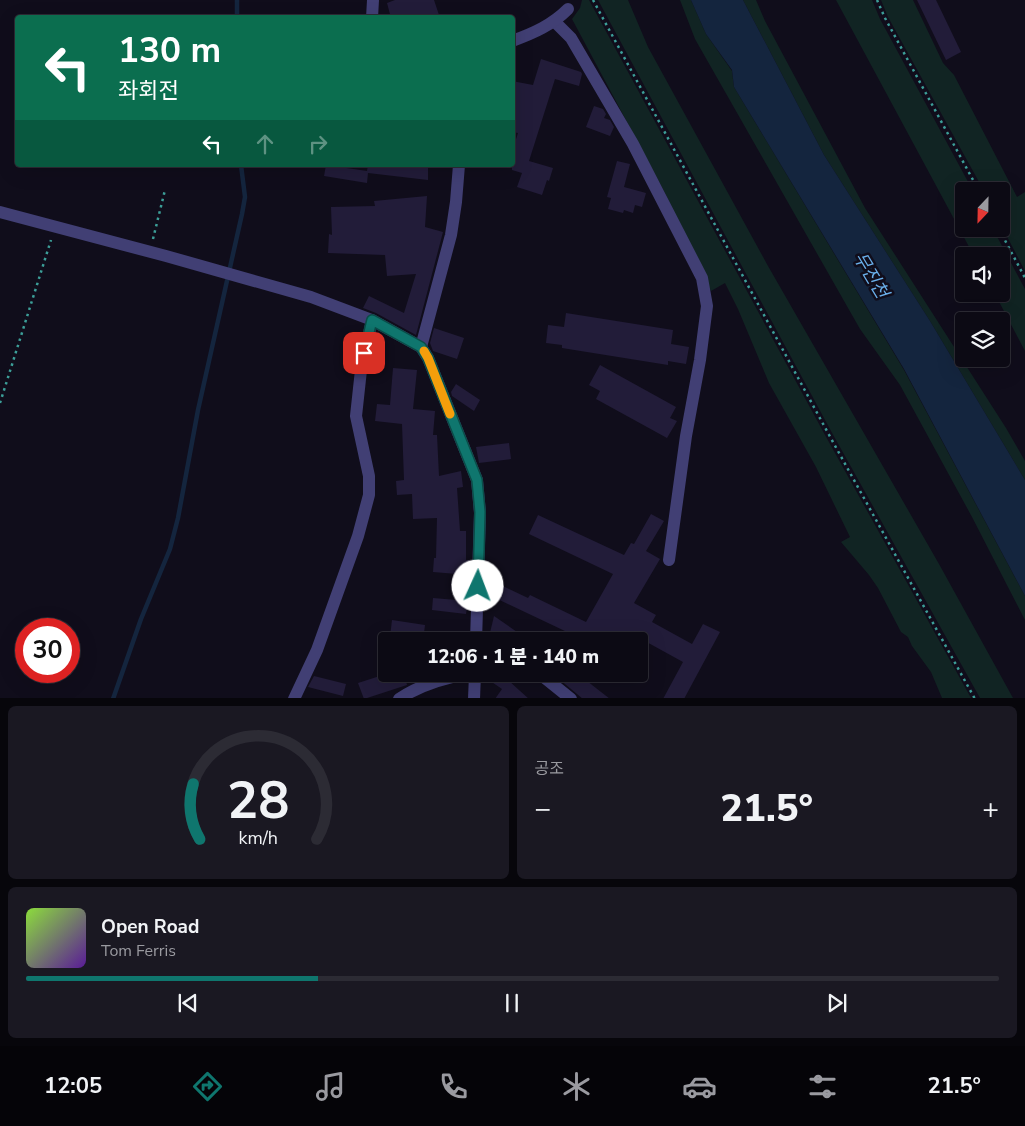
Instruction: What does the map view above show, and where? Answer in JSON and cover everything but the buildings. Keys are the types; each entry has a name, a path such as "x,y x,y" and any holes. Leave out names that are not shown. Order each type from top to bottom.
{"street":[{"path":"372,15 373,0"},
{"path":"515,40 530,35 555,22 568,10"},
{"path":"555,22 571,38 633,144 702,278 707,306 706,315 686,436 669,560"},
{"path":"421,347 451,236 460,167"},
{"path":"0,212 311,297 372,320 421,347 428,358 477,480 480,512 478,632"},
{"path":"294,698 317,650 358,536 369,495 369,476 356,416 360,370 372,320"},
{"path":"399,698 411,690 434,682"},
{"path":"474,698 475,682"},
{"path":"550,682 571,698"}],"path":[{"path":"593,0 818,415 975,698"},
{"path":"877,0 974,182"},
{"path":"150,252 165,190"},
{"path":"0,403 55,227"},
{"path":"1004,238 1025,278"}],"green space":[{"path":"582,0 589,0 825,435 971,698 942,698 931,672 912,646 908,637 901,632 878,588 841,542 850,537 816,467 769,383 725,283 711,291 666,195 572,19 580,8"},
{"path":"598,0 628,0 648,47 768,266 939,564 1013,698 980,698 831,431"},
{"path":"680,0 691,0 706,34 732,71 734,87 904,370 1025,596 1025,620 972,517 900,385 860,329 695,39"},
{"path":"743,0 756,0 765,21 865,208 955,348 955,363 930,321 824,155"},
{"path":"836,0 872,0 880,19 968,182 955,182 955,221"},
{"path":"881,0 913,0 943,63 954,75 1009,182 979,182 888,17"},
{"path":"1010,183 1017,197 1025,192 1025,271 1008,238 1010,238"},
{"path":"964,238 998,238 1003,247 969,247"},
{"path":"1010,261 1025,289 1025,351 1010,322 1010,312 1004,312 999,302 1010,302"},
{"path":"957,367 967,367 1006,428 1025,461 1025,480"}],"water":[{"name":"무진천","path":"691,0 743,0 824,155 930,321 955,363 955,367 957,367 1025,480 1025,596 904,369 734,87 732,70 706,34"}],"waterway":[{"path":"237,0 237,15"},
{"path":"113,698 141,619 170,549 178,518 198,410 242,214 245,197 241,167"}],"slow traffic":[{"path":"424,351 450,414"}],"route":[{"path":"364,353 372,320 421,347 428,358 477,480 480,512 478,586"}]}
